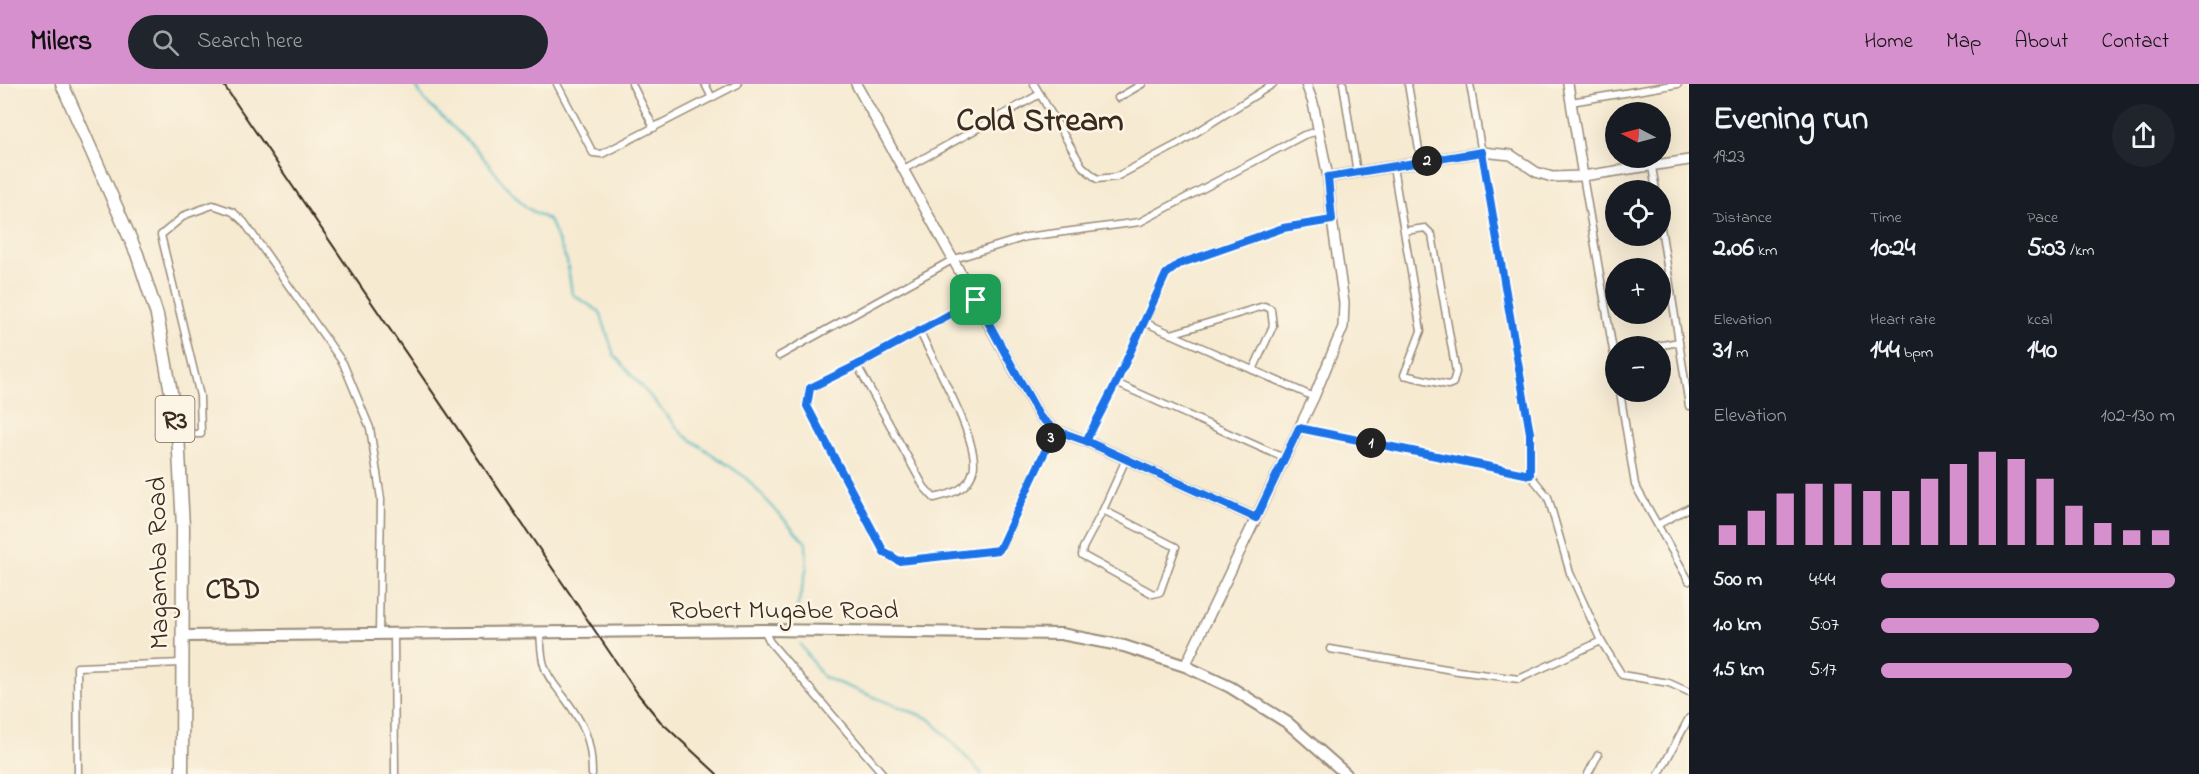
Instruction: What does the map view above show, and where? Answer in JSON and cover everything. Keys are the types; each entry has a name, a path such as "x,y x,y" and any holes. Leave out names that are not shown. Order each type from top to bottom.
{"highway":[{"name":"Magamba Road","path":"62,84 137,254 157,315 178,434 183,527 182,774"}],"main road":[{"name":"Robert Mugabe Road","path":"183,636 764,630 1061,634 1124,646 1185,666 1232,688 1288,723 1346,774"}],"street":[{"path":"557,84 593,153 602,154 738,84"},
{"path":"632,84 654,128"},
{"path":"705,84 712,98"},
{"path":"856,84 1040,417 1055,430 1086,441 1256,518"},
{"path":"1034,84 1082,166 1097,179 1116,177 1178,144 1273,84"},
{"path":"1118,98 1142,84"},
{"path":"1185,666 1314,397 1343,327 1344,303 1328,177 1313,103 1306,84"},
{"path":"1343,84 1357,172"},
{"path":"1408,84 1421,162"},
{"path":"1470,84 1530,433 1530,475"},
{"path":"1568,84 1611,336"},
{"path":"1571,102 1638,87 1678,84"},
{"path":"904,170 1040,94"},
{"path":"779,356 954,259 1026,237 1140,222 1304,135 1319,131"},
{"path":"1328,177 1482,152 1511,155 1536,172 1552,177 1583,176 1644,168"},
{"path":"1671,163 1689,160"},
{"path":"1394,167 1421,331 1404,375 1448,385 1453,383 1456,372 1432,235 1425,228 1405,231"},
{"path":"178,434 201,434 200,396 161,235 185,215 213,205 233,212 244,222 343,363 370,428 381,499 379,634"},
{"path":"1086,441 1116,383 1166,274 1179,264 1283,228 1332,220"},
{"path":"1664,246 1689,406"},
{"path":"976,300 810,388 807,406 884,552 899,561 999,550 1055,430"},
{"path":"1171,334 1264,306 1271,309 1273,326 1253,370"},
{"path":"1144,322 1314,397"},
{"path":"857,365 924,487 934,498 959,492 973,473 975,459 970,439 919,330"},
{"path":"1671,344 1679,342"},
{"path":"1116,383 1284,458"},
{"path":"1622,402 1635,485 1689,581"},
{"path":"1299,428 1530,475 1548,497 1570,573 1601,641 1622,675 1669,683 1689,692"},
{"path":"1103,510 1176,547 1160,592 1153,594 1082,555 1083,548 1126,459"},
{"path":"1659,524 1689,508"},
{"path":"764,630 770,642 883,774"},
{"path":"540,633 543,665 559,692 578,715 585,731 592,752 592,774"},
{"path":"394,634 396,774"},
{"path":"1330,649 1519,679 1601,641"},
{"path":"78,774 77,667 183,663"},
{"path":"1659,774 1689,718"},
{"path":"1588,774 1598,755"}],"waterway":[{"path":"415,84 424,100 478,151 527,208 549,220 567,261 572,294 600,312 614,355 684,435 745,477 806,543 807,567 795,617"},
{"path":"800,644 823,677 930,719 982,774"}],"railway":[{"path":"223,84 638,694 660,721 717,774"}],"district":[{"name":"Cold Stream","path":"1040,118"},
{"name":"CBD","path":"233,588"}],"route":[{"path":"976,300 810,388 807,406 884,552 899,561 999,550 1055,430 1086,441 1116,383 1166,274 1179,264 1283,228 1332,220 1328,177 1482,152 1530,433 1530,475 1299,428 1256,518 1086,441 1055,430 1040,417 976,300"}]}
